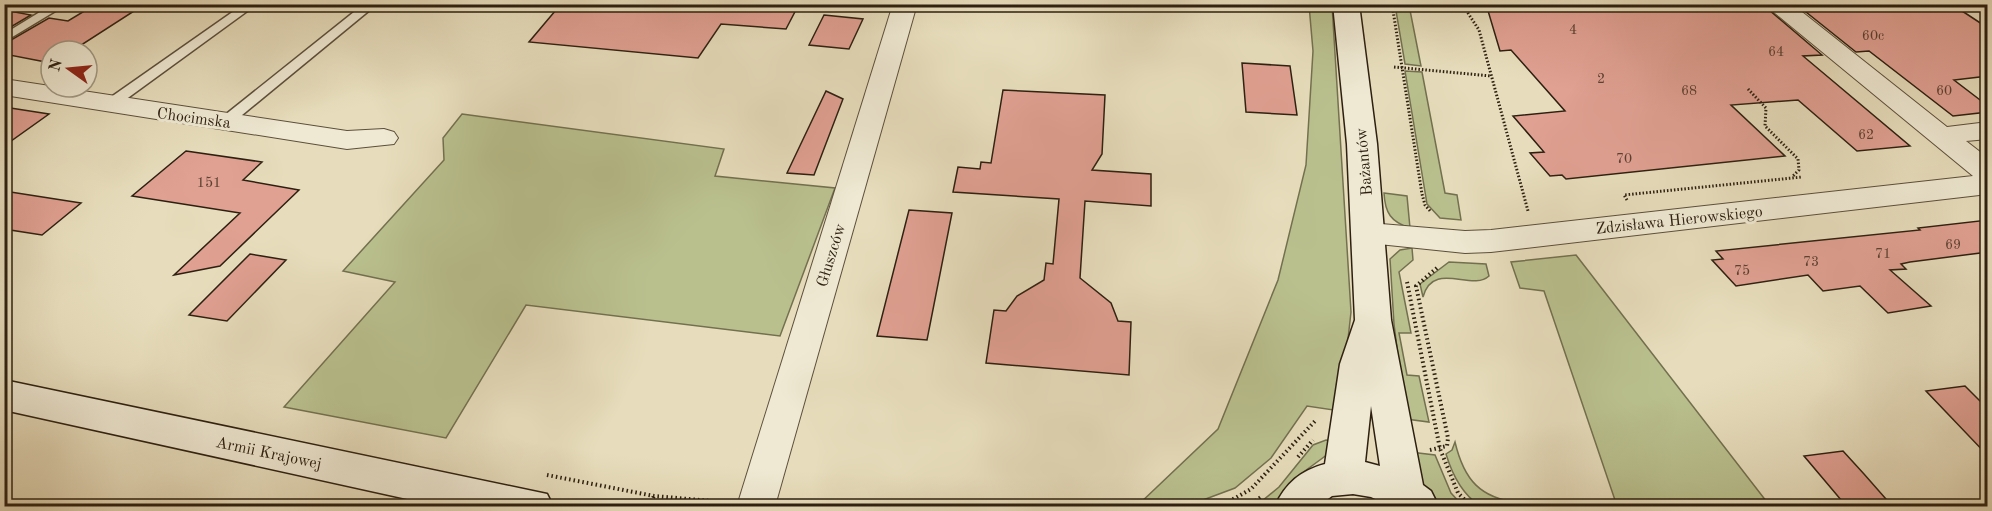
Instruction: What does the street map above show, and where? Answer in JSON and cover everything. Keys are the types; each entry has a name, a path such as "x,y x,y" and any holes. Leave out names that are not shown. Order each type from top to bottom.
{"street":[{"name":"Głuszców","path":"756,504 904,4"},
{"name":"Bażantów","path":"1346,4 1369,233 1373,320 1412,500"},
{"path":"1776,4 1988,172"},
{"name":"Chocimska","path":"4,87 347,140 384,138"},
{"path":"1941,135 1988,130"},
{"name":"Zdzisława Hierowskiego","path":"1369,233 1465,242 1491,241 1988,184"},
{"name":"Bażantów","path":"1343,477 1358,364 1373,320"},
{"name":"Armii Krajowej","path":"4,395 451,492 535,490"},
{"path":"1295,507 1306,492 1316,484 1343,477 1363,478 1385,484 1412,500"}],"lane":[{"path":"4,39 62,4"},
{"path":"110,105 252,4"},
{"path":"225,122 372,4"}],"path":[{"path":"1392,4 1422,194 1425,205 1438,221"},
{"path":"1462,4 1479,30 1530,219"},
{"path":"1394,67 1491,76"},
{"path":"1748,89 1766,108 1765,126 1798,159 1799,171 1792,176"},
{"path":"1440,449 1447,446 1448,438 1416,286 1444,262"},
{"path":"1407,282 1440,449 1458,494 1471,507"},
{"path":"1221,507 1251,490 1267,476 1303,430 1317,419 1326,420"},
{"path":"535,490 756,504 885,507"},
{"path":"649,507 654,496"}],"green space":[{"path":"1309,5 1332,5 1351,312 1340,411 1307,406 1271,458 1235,488 1187,506 1137,506 1218,429 1278,280 1306,165 1313,51"},
{"path":"1395,5 1409,5 1421,66 1405,64"},
{"path":"1405,71 1422,72 1445,193 1457,195 1461,220 1440,218 1427,204"},
{"path":"462,114 724,149 715,176 835,188 780,336 526,305 446,438 284,407 395,282 343,271 444,160 443,138"},
{"path":"1384,193 1407,196 1410,228 1398,223 1390,216"},
{"path":"1412,248 1413,260 1399,272 1411,333 1399,333 1407,375 1419,376 1429,422 1406,419 1394,324 1390,259 1400,250"},
{"path":"1576,255 1770,506 1617,506 1544,291 1520,288 1511,262"},
{"path":"1449,262 1486,264 1489,276 1473,281 1444,278 1435,280 1428,286 1423,297 1420,284"},
{"path":"1326,440 1335,442 1328,454 1294,479 1272,506 1256,506 1279,487 1313,445"},
{"path":"1455,442 1463,467 1476,485 1494,497 1519,503 1520,506 1480,506 1468,496 1451,469 1446,454 1452,450"},
{"path":"1410,452 1435,455 1451,493 1463,506 1441,506 1422,484"}],"building":[{"path":"96,4 145,4 91,39 39,39 39,61 4,54 4,44 49,18 68,21"},
{"path":"561,4 799,4 786,29 721,24 698,58 529,42"},
{"path":"1486,4 1762,4 1822,55 1803,56 1910,146 1857,151 1798,100 1731,105 1785,156 1566,179 1562,175 1550,176 1530,153 1544,152 1513,116 1565,111 1511,50 1500,51"},
{"path":"1796,4 1950,4 1956,7 1988,28 1988,76 1954,80 1988,106 1988,112 1953,116 1869,51 1856,52"},
{"path":"4,10 31,15 4,31"},
{"path":"824,15 863,19 849,49 809,45"},
{"path":"1242,63 1290,66 1297,115 1246,112"},
{"path":"1003,90 1105,95 1102,154 1092,170 1151,174 1151,206 1085,201 1080,278 1111,303 1118,321 1131,322 1129,375 986,363 994,310 1006,311 1017,296 1044,280 1046,263 1053,264 1059,199 953,192 958,167 980,169 981,162 991,163"},
{"path":"826,91 843,99 814,175 787,173"},
{"path":"4,107 49,114 4,146"},
{"path":"186,151 262,162 243,180 299,190 220,266 174,275 240,213 132,196"},
{"path":"4,191 81,203 42,235 4,229"},
{"path":"909,210 952,213 927,340 877,336"},
{"path":"1988,220 1988,252 1910,262 1901,264 1906,269 1890,270 1931,306 1888,313 1860,286 1823,291 1808,275 1736,286 1712,260 1723,259 1716,251 1920,230 1918,228"},
{"path":"250,254 286,260 227,321 189,315"},
{"path":"1965,386 1988,409 1988,456 1926,391"},
{"path":"1843,451 1893,507 1847,507 1804,456"}]}
